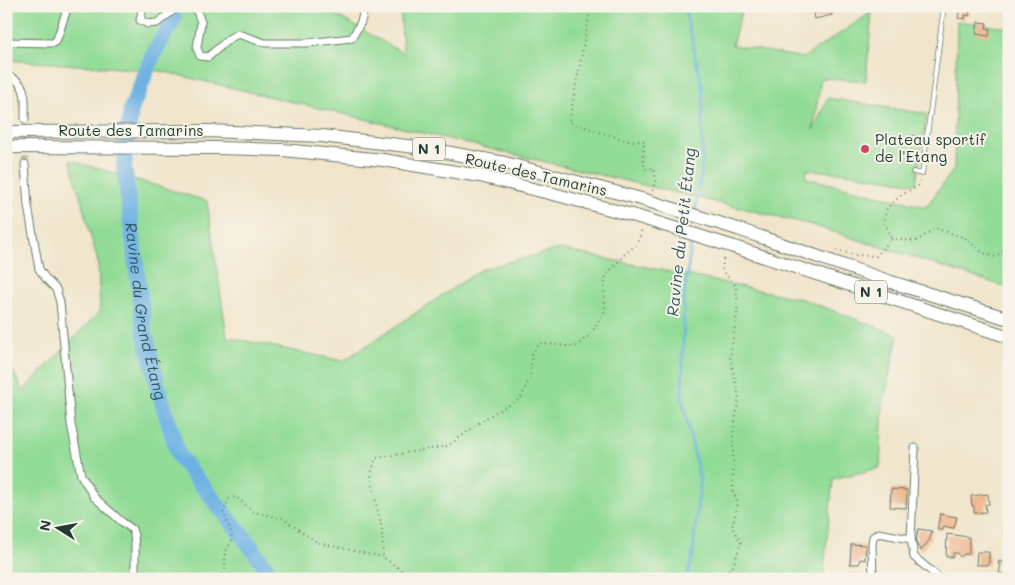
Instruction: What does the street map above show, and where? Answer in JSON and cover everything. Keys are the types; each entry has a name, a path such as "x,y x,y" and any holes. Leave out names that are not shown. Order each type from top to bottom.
{"highway":[{"name":"Route des Tamarins","path":"6,132 208,131 322,136 424,148 505,163 648,199 891,282 1009,319"},
{"name":"Route des Tamarins","path":"6,147 283,150 392,162 480,176 561,196 1009,337"}],"street":[{"path":"6,42 54,43 68,6"},
{"path":"144,6 140,20 148,24 157,23 179,6"},
{"path":"192,6 197,11 200,22 197,48 200,56 208,57 230,38 238,34 265,43 307,43 352,38 362,22 365,6"},
{"path":"6,76 17,81 22,86 25,94 25,119"},
{"path":"25,164 28,206 39,269 56,289 60,302 71,424 81,476 94,497 132,529 135,546 135,579"},
{"path":"915,448 911,539 914,557 939,579"},
{"path":"873,579 873,537 878,533 911,539"}],"lane":[{"path":"913,172 922,174 944,6"},
{"path":"912,138 927,140"}],"path":[{"path":"591,6 569,122 628,141 644,141 643,158 645,169 653,168 656,179 648,199"},
{"path":"891,239 883,223 887,208 900,196 919,185 922,174"},
{"path":"383,557 382,529 371,474 376,458 448,446 486,418 521,398 530,377 532,353 541,343 575,347 590,335 605,311 604,286 606,275 626,253 638,244 641,221"},
{"path":"891,239 917,241 935,228 964,238 983,253 996,257 1009,248"},
{"path":"834,250 855,256 876,256 891,239"},
{"path":"717,579 733,566 741,543 732,527 738,504 733,490 733,435 739,398 730,357 738,307 736,286 722,271 722,259 729,249"},
{"path":"221,579 225,569 225,553 232,540 230,528 223,512 229,499 236,497 253,512 282,518 318,543 383,557 405,573 405,579"}],"green space":[{"path":"6,6 320,6 403,53 400,6 743,6 732,45 803,58 872,12 866,81 821,78 813,130 828,98 927,114 916,184 847,173 807,170 806,178 926,207 954,169 957,21 1009,28 1009,288 812,225 161,71 6,60"},
{"path":"70,160 207,201 227,337 343,361 482,269 559,249 802,299 898,335 883,406 880,468 833,479 824,579 6,579 6,358 23,391 100,311 98,262"}],"building":[{"path":"830,6 832,15 815,19 813,7"},
{"path":"960,9 970,11 969,16 965,15 965,19 958,18"},
{"path":"978,22 987,23 986,28 990,29 989,36 976,34"},
{"path":"891,489 907,490 906,508 890,507"},
{"path":"988,494 989,504 985,505 986,512 974,513 971,496"},
{"path":"940,514 957,517 954,528 943,526 942,530 937,530"},
{"path":"1003,518 1009,518 1009,534 1004,534"},
{"path":"918,529 932,531 930,539 921,551 916,543"},
{"path":"947,534 969,537 969,554 964,554 960,557 957,553 953,553 953,557 946,557"},
{"path":"851,544 866,545 865,560 860,559 859,564 850,564"},
{"path":"977,552 989,552 989,565 976,565"},
{"path":"999,561 1009,564 1009,575 999,573 1001,564 998,564"},
{"path":"849,573 864,574 864,579 849,579"}],"waterway":[{"name":"Ravine du Petit Étang","path":"684,6 703,91 702,169 695,212"},
{"name":"Ravine du Grand Étang","path":"174,18 152,57 131,110 124,166 144,330 159,391 179,457 242,535 273,579"},
{"name":"Ravine du Petit Étang","path":"686,579 692,560 700,481 682,398 684,298 692,237"}],"tunnel":[{"path":"25,119 25,164"}],"place":[{"name":"Plateau sportif de l'Etang","path":"865,149"}]}
